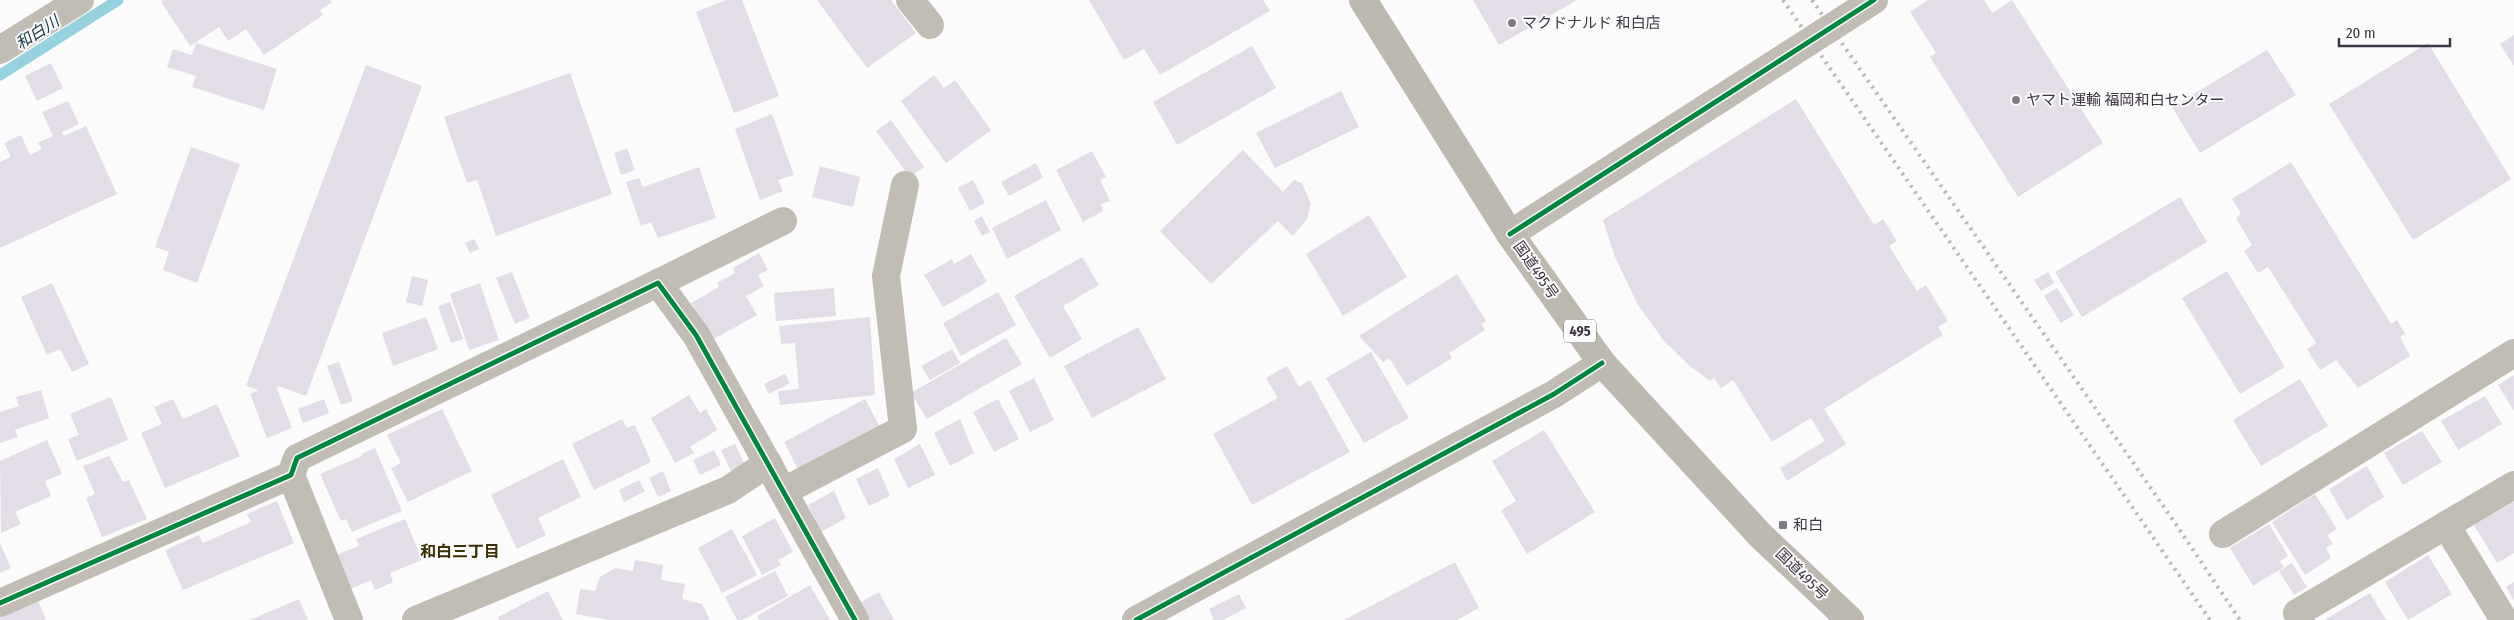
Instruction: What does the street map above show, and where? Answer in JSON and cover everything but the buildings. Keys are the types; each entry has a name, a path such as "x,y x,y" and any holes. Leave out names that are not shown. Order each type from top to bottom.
{"highway":[{"name":"国道495号","path":"1363,0 1510,234 1602,363 1760,534 1850,620"}],"street":[{"path":"0,50 80,0"},
{"path":"910,0 930,25"},
{"path":"1510,234 1874,0"},
{"path":"784,491 904,429 886,276 905,185"},
{"path":"349,620 291,475 297,458 783,221"},
{"path":"658,283 696,335 855,620"},
{"path":"2223,534 2514,352"},
{"path":"1136,620 1554,394 1602,363"},
{"path":"416,620 728,490 768,463"},
{"path":"0,603 291,475"},
{"path":"2301,620 2297,614 2514,485"},
{"path":"2446,525 2504,620"}],"waterway":[{"name":"和白川","path":"0,75 118,0"}],"railway":[{"path":"1783,0 2210,620"},
{"path":"1812,0 2175,523 2240,620"}],"cycle path":[{"path":"1510,234 1874,0"},
{"path":"0,603 291,475 297,458 658,283 696,335 855,620"},
{"path":"1136,620 1554,394 1602,363"}],"place":[{"name":"マクドナルド 和白店","path":"1512,23"},
{"name":"ヤマト運輸 福岡和白センター","path":"2016,100"},
{"name":"和白","path":"1783,525"}],"district":[{"name":"和白三丁目","path":"460,551"}]}
